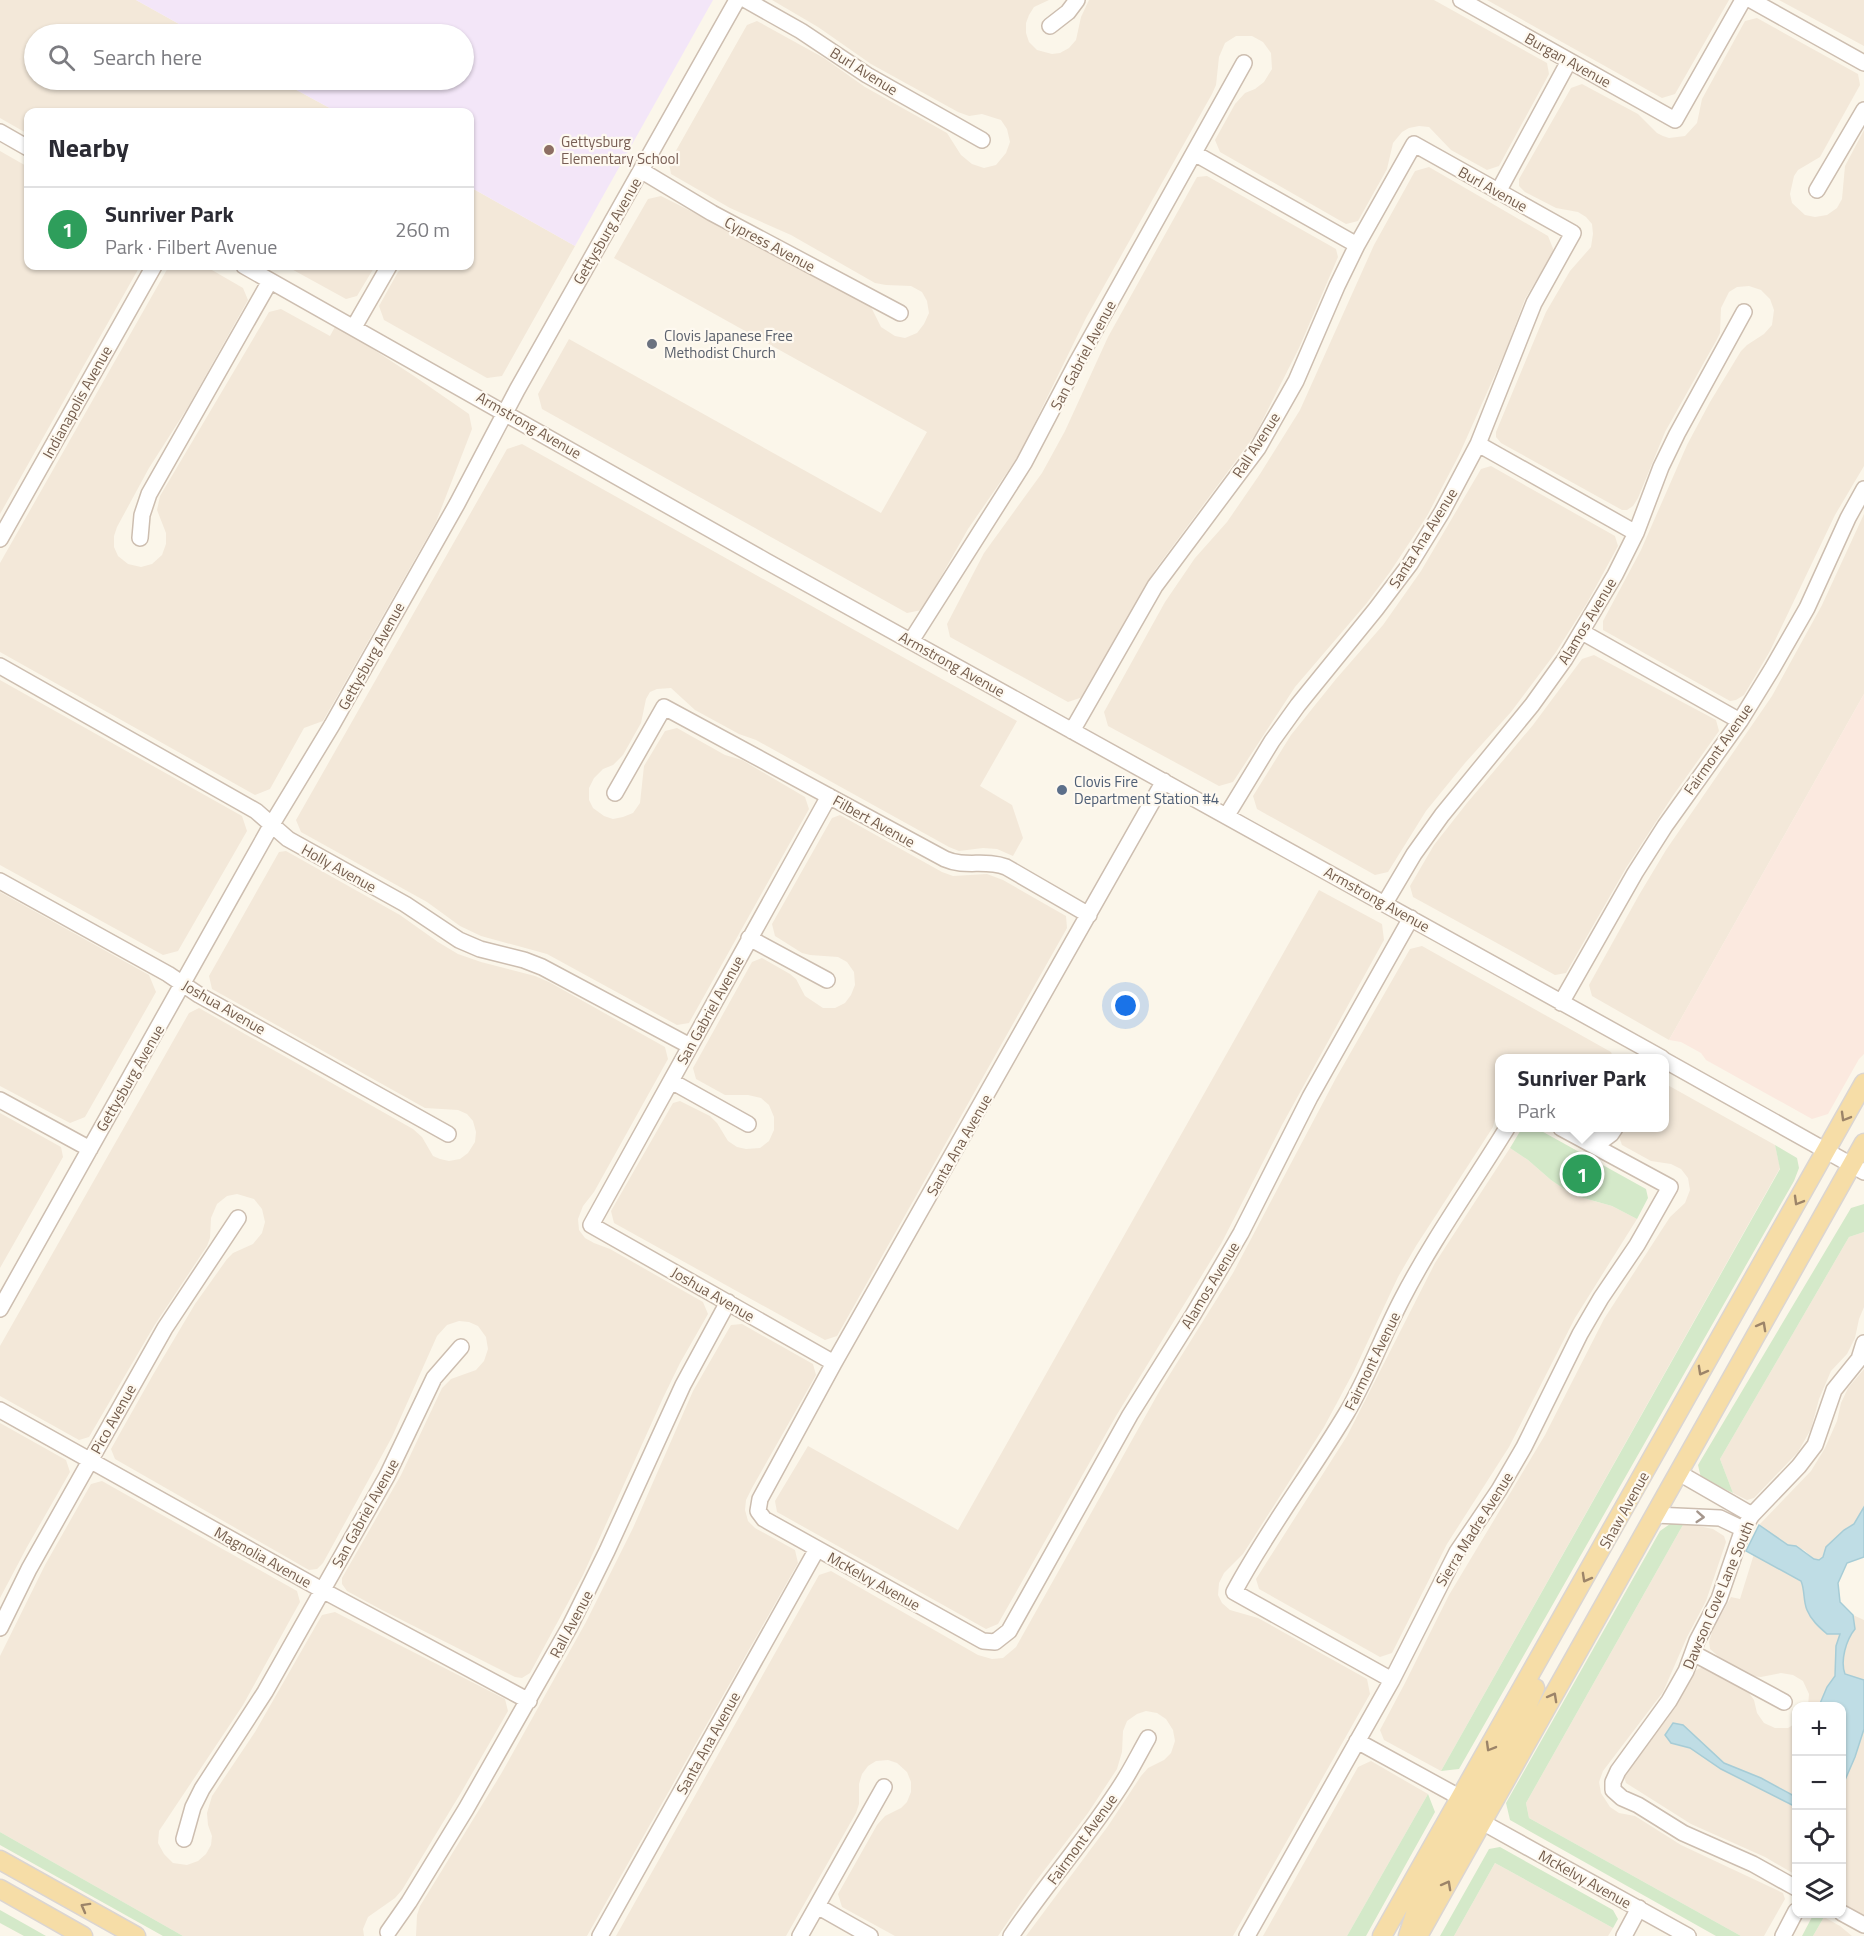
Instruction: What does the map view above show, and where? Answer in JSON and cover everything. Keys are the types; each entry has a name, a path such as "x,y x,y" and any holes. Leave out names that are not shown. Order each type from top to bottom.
{"main road":[{"name":"Shaw Avenue","path":"1382,1936 1864,1083"},
{"name":"Shaw Avenue","path":"1418,1936 1679,1473 1858,1168 1864,1143"},
{"path":"1482,1822 1476,1817 1477,1798 1528,1705 1549,1644"},
{"path":"1408,1936 1417,1908 1462,1828 1464,1812 1461,1798"},
{"path":"0,1860 136,1936"},
{"path":"0,1889 83,1936"}],"street":[{"name":"Gettysburg Avenue","path":"0,1309 272,824 332,726 457,504 506,412 737,0"},
{"name":"Burl Avenue","path":"746,0 801,31 867,75 982,140"},
{"path":"1050,26 1068,12 1077,0"},
{"name":"Burgan Avenue","path":"1461,0 1676,120 1743,0"},
{"path":"1751,0 1864,63"},
{"path":"1498,192 1569,61"},
{"name":"San Gabriel Avenue","path":"911,641 1024,464 1076,364 1244,63"},
{"path":"1817,190 1864,110"},
{"path":"0,132 24,146"},
{"name":"Burl Avenue","path":"1414,144 1573,233"},
{"name":"Rall Avenue","path":"1072,731 1155,586 1258,448 1296,381 1357,245 1414,144"},
{"path":"1194,153 1357,245"},
{"name":"Cypress Avenue","path":"642,171 712,213 900,313"},
{"name":"Santa Ana Avenue","path":"1227,815 1272,741 1410,564 1442,512 1478,444 1534,303 1573,233"},
{"name":"Indianapolis Avenue","path":"0,538 152,270"},
{"name":"Armstrong Avenue","path":"251,270 506,412 766,561 1385,903 1561,1003 1641,1054"},
{"path":"354,327 387,270"},
{"path":"140,538 142,515 149,494 270,281"},
{"name":"Alamos Avenue","path":"1385,903 1413,854 1442,815 1533,705 1582,632 1636,533 1661,467 1677,434 1744,312"},
{"path":"1478,444 1636,533"},
{"name":"Fairmont Avenue","path":"1561,1003 1659,835 1740,721 1772,669 1807,608 1848,518 1864,489"},
{"path":"1582,632 1740,721"},
{"name":"Holly Avenue","path":"0,666 256,811 288,839 405,904 459,940 480,949 542,967 690,1046"},
{"name":"Filbert Avenue","path":"615,793 664,707 945,859 956,864 995,863 1006,867 1089,915"},
{"name":"Santa Ana Avenue","path":"758,1511 760,1499 834,1363 1164,781"},
{"name":"San Gabriel Avenue","path":"591,1225 829,796"},
{"name":"Joshua Avenue","path":"0,881 448,1134"},
{"name":"Alamos Avenue","path":"995,1642 1009,1631 1130,1415 1229,1253 1310,1097 1411,918"},
{"path":"749,938 826,980"},
{"name":"Armstrong Avenue","path":"1669,1062 1858,1168"},
{"path":"671,1081 748,1124"},
{"path":"0,1100 90,1149"},
{"name":"Fairmont Avenue","path":"1392,1680 1234,1592 1280,1514 1347,1412 1401,1300 1425,1257 1504,1132"},
{"path":"1569,1132 1595,1146"},
{"path":"1595,1132 1595,1146"},
{"path":"1595,1146 1612,1132"},
{"name":"Sierra Madre Avenue","path":"1247,1936 1392,1680 1457,1552 1499,1490 1538,1422 1580,1334 1637,1245 1670,1187 1595,1146"},
{"name":"Pico Avenue","path":"0,1628 29,1569 165,1328 238,1218"},
{"name":"Joshua Avenue","path":"591,1225 834,1363"},
{"name":"Rall Avenue","path":"388,1932 466,1809 569,1628 608,1551 683,1385 728,1302"},
{"name":"Dawson Cove Lane South","path":"1792,1885 1753,1864 1683,1833 1638,1804 1622,1798 1613,1790 1612,1782 1618,1770 1669,1701 1686,1671 1719,1599 1743,1529 1752,1515 1799,1466 1815,1445 1834,1390 1859,1359 1864,1343"},
{"name":"San Gabriel Avenue","path":"184,1839 193,1807 202,1789 265,1692 387,1476 434,1378 461,1347"},
{"name":"Magnolia Avenue","path":"0,1410 322,1590 529,1701"},
{"path":"1679,1473 1752,1515"},
{"name":"McKelvy Avenue","path":"758,1511 764,1520 983,1641 995,1642"},
{"path":"1655,1515 1720,1518 1743,1529"},
{"name":"Santa Ana Avenue","path":"600,1936 817,1549"},
{"path":"1693,1653 1784,1702"},
{"name":"Fairmont Avenue","path":"1011,1936 1126,1778 1148,1738"},
{"path":"1357,1741 1461,1798"},
{"path":"800,1936 884,1787"},
{"name":"McKelvy Avenue","path":"1482,1822 1688,1936"},
{"path":"817,1906 870,1936"},
{"path":"1624,1936 1639,1908"},
{"path":"1846,1915 1864,1925"},
{"path":"1783,1936 1793,1918"}],"shaded area":[{"path":"0,0 136,0 179,24 24,24 24,90 296,90 330,108 24,108 24,132 0,118"},
{"name":"Gettysburg Elementary School","path":"136,0 713,0 575,246 474,189 474,108 330,108 296,90 474,90 474,24 179,24"},
{"path":"772,0 1049,0 1034,7 1026,23 1026,33 1029,42 1037,50 1052,54 1069,48 1076,40 1081,17 1089,0 1434,0 1547,63 1549,74 1499,166 1487,170 1451,150 1429,127 1409,128 1402,132 1393,143 1387,169 1358,221 1346,224 1220,152 1215,140 1235,104 1245,93 1264,82 1272,69 1271,53 1263,42 1252,36 1236,36 1225,43 1219,57 1216,85 1212,94 1086,318 1019,455 968,529 922,610 907,613 542,409 538,394 569,339 881,513 927,432 614,258 648,199 661,196 865,302 870,305 881,327 895,336 905,338 917,333 924,324 929,313 927,301 922,292 911,286 875,283 791,235 730,208 671,174 669,163 747,25 757,21 824,58 865,87 947,133 961,155 972,164 984,168 996,165 1006,153 1010,142 1007,129 1001,120 982,114 969,116 958,112 871,64 818,27"},
{"path":"1487,0 1729,0 1675,94 1662,98"},
{"path":"1779,0 1864,0 1864,46"},
{"path":"1757,18 1858,74 1860,85 1820,157 1798,170 1794,176 1790,194 1792,203 1805,215 1815,217 1827,215 1837,208 1842,199 1845,166 1864,130 1864,466 1835,515 1770,651 1744,695 1730,701 1603,630 1603,621 1641,550 1687,445 1710,402 1741,351 1772,325 1774,310 1770,299 1761,290 1749,286 1737,287 1729,292 1721,308 1720,333 1665,432 1638,498 1627,510 1622,510 1501,443 1496,437 1496,432 1546,312 1570,271 1591,247 1592,224 1586,217 1578,212 1556,208 1525,192 1519,186 1519,179 1571,88 1582,84 1638,114 1663,136 1669,138 1685,136 1697,123 1702,99 1745,21"},
{"path":"0,151 24,165 24,270 138,270 0,514"},
{"path":"1429,167 1548,236 1554,251 1525,299 1506,350 1459,455 1427,516 1366,604 1295,687 1233,782 1219,786 1108,726 1104,712 1165,602 1195,558 1227,522 1300,410 1374,245 1415,171"},
{"path":"1207,176 1336,249 1338,257 1299,348 1255,435 1155,570 1083,697 1068,702 950,637 947,624 984,553 1042,473 1065,431 1108,337 1197,177"},
{"path":"474,189 575,246 502,376 487,378 384,320 379,306 400,270 474,270"},
{"path":"167,270 212,270 243,288 248,300 117,527 114,547 118,556 128,564 141,567 152,564 162,555 166,544 166,533 157,510 160,496 269,312 281,309 330,336 336,325 469,414 472,429 436,522 323,721 304,728 270,789 255,795 0,652 0,563"},
{"path":"293,270 373,270 357,296 346,299"},
{"path":"522,444 1017,721 980,786 1012,805 1023,838 1013,856 997,849 959,851 949,847 756,740 739,734 695,710 671,688 650,692 646,699 641,723 623,755 613,765 603,769 594,778 589,788 589,800 593,808 613,819 633,813 640,803 644,766 665,731 677,728 725,755 742,760 805,797 809,809 689,1023 677,1025 547,954 481,936 460,926 427,902 301,832 296,820 507,449"},
{"path":"1491,466 1615,536 1618,546 1587,603 1556,652 1511,712 1426,811 1388,872 1375,875 1257,809 1253,796 1291,735 1383,625 1421,571 1481,469"},
{"path":"1864,514 1864,694 1669,1040 1592,996 1589,985 1666,850 1772,696 1822,605"},
{"path":"1594,655 1716,720 1719,731 1672,797 1626,868 1566,973 1555,975 1413,897 1410,886 1434,845 1467,803 1533,725 1582,659"},
{"path":"0,680 242,816 247,831 178,951 163,955 0,865"},
{"path":"1864,694 1864,1054 1828,1114 1812,1119 1706,1060 1701,1053 1681,1042 1669,1040"},
{"path":"840,815 942,872 953,876 987,874 1003,880 1066,916 1067,928 837,1336 825,1340 614,1223 611,1211 673,1103 680,1101 710,1116 728,1141 737,1147 760,1148 769,1141 774,1130 774,1117 769,1105 761,1098 748,1095 725,1095 696,1079 693,1068 752,962 762,958 790,974 796,979 805,996 823,1008 835,1008 845,1003 851,995 855,985 854,972 847,962 838,957 802,953 775,936 772,924 832,818"},
{"path":"286,851 400,915 458,954 549,982 665,1047 668,1059 594,1192 583,1206 578,1219 579,1230 585,1238 610,1249 703,1302 708,1314 663,1398 583,1575 530,1673 522,1678 515,1677 382,1610 347,1591 342,1584 342,1578 401,1475 442,1388 451,1379 476,1370 484,1361 488,1349 486,1337 478,1326 459,1321 447,1325 437,1336 392,1437 323,1563 317,1569 309,1570 115,1459 111,1449 195,1304 227,1259 233,1253 253,1244 262,1233 265,1222 262,1209 254,1199 237,1194 227,1196 217,1204 211,1218 210,1238 207,1246 154,1326 89,1437 79,1440 0,1396 0,1346 189,1013 199,1008 413,1129 422,1137 433,1156 449,1161 460,1159 468,1153 475,1142 476,1132 473,1121 467,1114 458,1110 425,1108 212,989 209,976 279,852"},
{"path":"1319,890 1382,924 1384,940 1282,1125 1221,1244 1116,1416 998,1624 986,1629 777,1512 775,1501 808,1446 958,1530"},
{"path":"0,892 149,975 156,992 85,1117 70,1123 0,1086"},
{"path":"1422,946 1612,1054 1495,1054 1493,1127 1398,1277 1354,1371 1324,1427 1243,1554 1224,1573 1219,1583 1218,1595 1222,1603 1230,1610 1258,1618 1367,1679 1370,1694 1233,1936 1026,1936 1108,1826 1141,1776 1148,1768 1164,1760 1171,1753 1175,1741 1173,1730 1166,1719 1157,1713 1146,1711 1127,1721 1123,1731 1122,1752 1117,1769 1088,1813 1033,1885 998,1936 895,1936 842,1907 838,1894 877,1825 885,1816 901,1808 907,1802 911,1792 911,1782 907,1772 897,1763 888,1760 876,1761 862,1774 856,1813 786,1936 616,1936 819,1575 831,1571 978,1655 992,1659 1003,1658 1016,1647 1160,1390 1233,1273 1336,1078 1410,949"},
{"path":"1669,1086 1775,1145 1780,1168 1441,1771 1384,1740 1380,1730 1449,1595 1545,1435 1604,1319 1670,1217 1685,1203 1690,1190 1688,1178 1681,1169 1671,1164 1651,1161 1622,1145 1618,1134 1620,1132 1669,1132"},
{"path":"0,1113 61,1147 63,1157 0,1268"},
{"path":"1510,1148 1573,1195 1612,1206 1637,1219 1575,1318 1509,1447 1447,1544 1392,1653 1380,1657 1259,1589 1256,1579 1347,1436 1435,1263"},
{"path":"1864,1232 1864,1307 1855,1338 1847,1354 1831,1371 1819,1399 1811,1429 1798,1452 1754,1498 1747,1500 1733,1493 1720,1459 1849,1237"},
{"path":"742,1324 813,1364 816,1375 752,1488 746,1500 745,1510 748,1521 755,1528 795,1550 798,1563 587,1936 416,1936 420,1906 501,1774 586,1622 633,1528 693,1391 731,1325"},
{"path":"1864,1369 1864,1507 1854,1524 1844,1530 1824,1551 1823,1557 1819,1560 1814,1559 1804,1550 1788,1545 1759,1525 1811,1471 1825,1448 1848,1388"},
{"path":"0,1423 66,1460 70,1472 0,1598"},
{"path":"102,1481 297,1591 300,1602 243,1705 159,1831 158,1843 173,1863 187,1865 198,1861 206,1854 211,1845 212,1836 207,1813 212,1796 255,1732 322,1615 335,1612 505,1699 508,1711 462,1791 402,1890 395,1898 368,1917 363,1929 364,1936 183,1936 0,1832 0,1656 45,1565 91,1484"},
{"path":"1684,1523 1713,1529 1724,1536 1726,1542 1706,1601 1663,1692 1603,1771 1599,1782 1601,1793 1610,1807 1619,1813 1635,1816 1681,1845 1783,1893 1785,1899 1764,1936 1741,1936 1529,1818 1526,1803"},
{"path":"1754,1554 1801,1581 1806,1609 1815,1623 1827,1634 1841,1634 1836,1646 1835,1676 1821,1702 1808,1702 1809,1694 1803,1681 1793,1675 1781,1673 1761,1677 1752,1676 1719,1657 1710,1649 1709,1642 1713,1629 1731,1597 1740,1599"},
{"path":"1853,1615 1864,1620 1864,1680 1845,1674 1842,1668 1847,1640 1855,1629"},
{"path":"1703,1667 1749,1693 1764,1723 1775,1728 1788,1728 1792,1726 1792,1795 1761,1778 1724,1763 1683,1725 1671,1743 1690,1748 1721,1769 1792,1805 1792,1873 1765,1857 1691,1824 1626,1783 1624,1777 1675,1708 1696,1670"},
{"path":"1864,1729 1864,1917 1846,1905 1846,1778"},
{"path":"1371,1761 1428,1794 1347,1936 1263,1936 1358,1767"},
{"path":"1495,1863 1613,1928 1608,1936 1454,1936"},
{"path":"1823,1918 1826,1918 1852,1936 1813,1936"}],"green space":[{"path":"1520,1132 1543,1132 1646,1189 1648,1198 1637,1219 1612,1206 1573,1195 1510,1148"},
{"path":"1775,1145 1797,1158 1799,1168 1794,1181 1459,1769 1441,1771 1780,1169"},
{"path":"1864,1204 1864,1232 1849,1237 1720,1459 1733,1493 1701,1478 1698,1465 1851,1208"},
{"path":"1684,1523 1526,1803 1529,1818 1741,1936 1716,1936 1510,1820 1506,1803 1660,1531 1670,1524"},
{"path":"1428,1794 1435,1812 1366,1936 1347,1936"},
{"path":"0,1832 183,1936 163,1936 0,1845"},
{"path":"1500,1847 1613,1910 1618,1919 1613,1928 1495,1863 1454,1936 1440,1936 1489,1849"},
{"path":"0,1910 46,1936 24,1936 0,1923"},
{"path":"1811,1918 1823,1918 1813,1936 1802,1936"}],"water":[{"path":"1864,1507 1864,1557 1847,1563 1838,1583 1840,1602 1853,1615 1855,1629 1845,1651 1843,1663 1845,1674 1864,1680 1864,1729 1846,1778 1846,1702 1821,1702 1835,1676 1836,1646 1840,1634 1827,1634 1813,1620 1806,1607 1801,1581 1746,1551 1759,1525 1788,1545 1796,1546 1819,1560 1823,1557 1826,1547 1854,1524"},
{"path":"1673,1723 1683,1725 1724,1763 1761,1778 1792,1795 1792,1805 1721,1769 1690,1748 1671,1743 1665,1735"}],"place":[{"name":"Gettysburg Elementary School","path":"549,150"},
{"name":"Clovis Japanese Free Methodist Church","path":"652,344"},
{"name":"Clovis Fire Department Station #4","path":"1062,790"},
{"name":"Sunriver Park","path":"1582,1174"}]}
